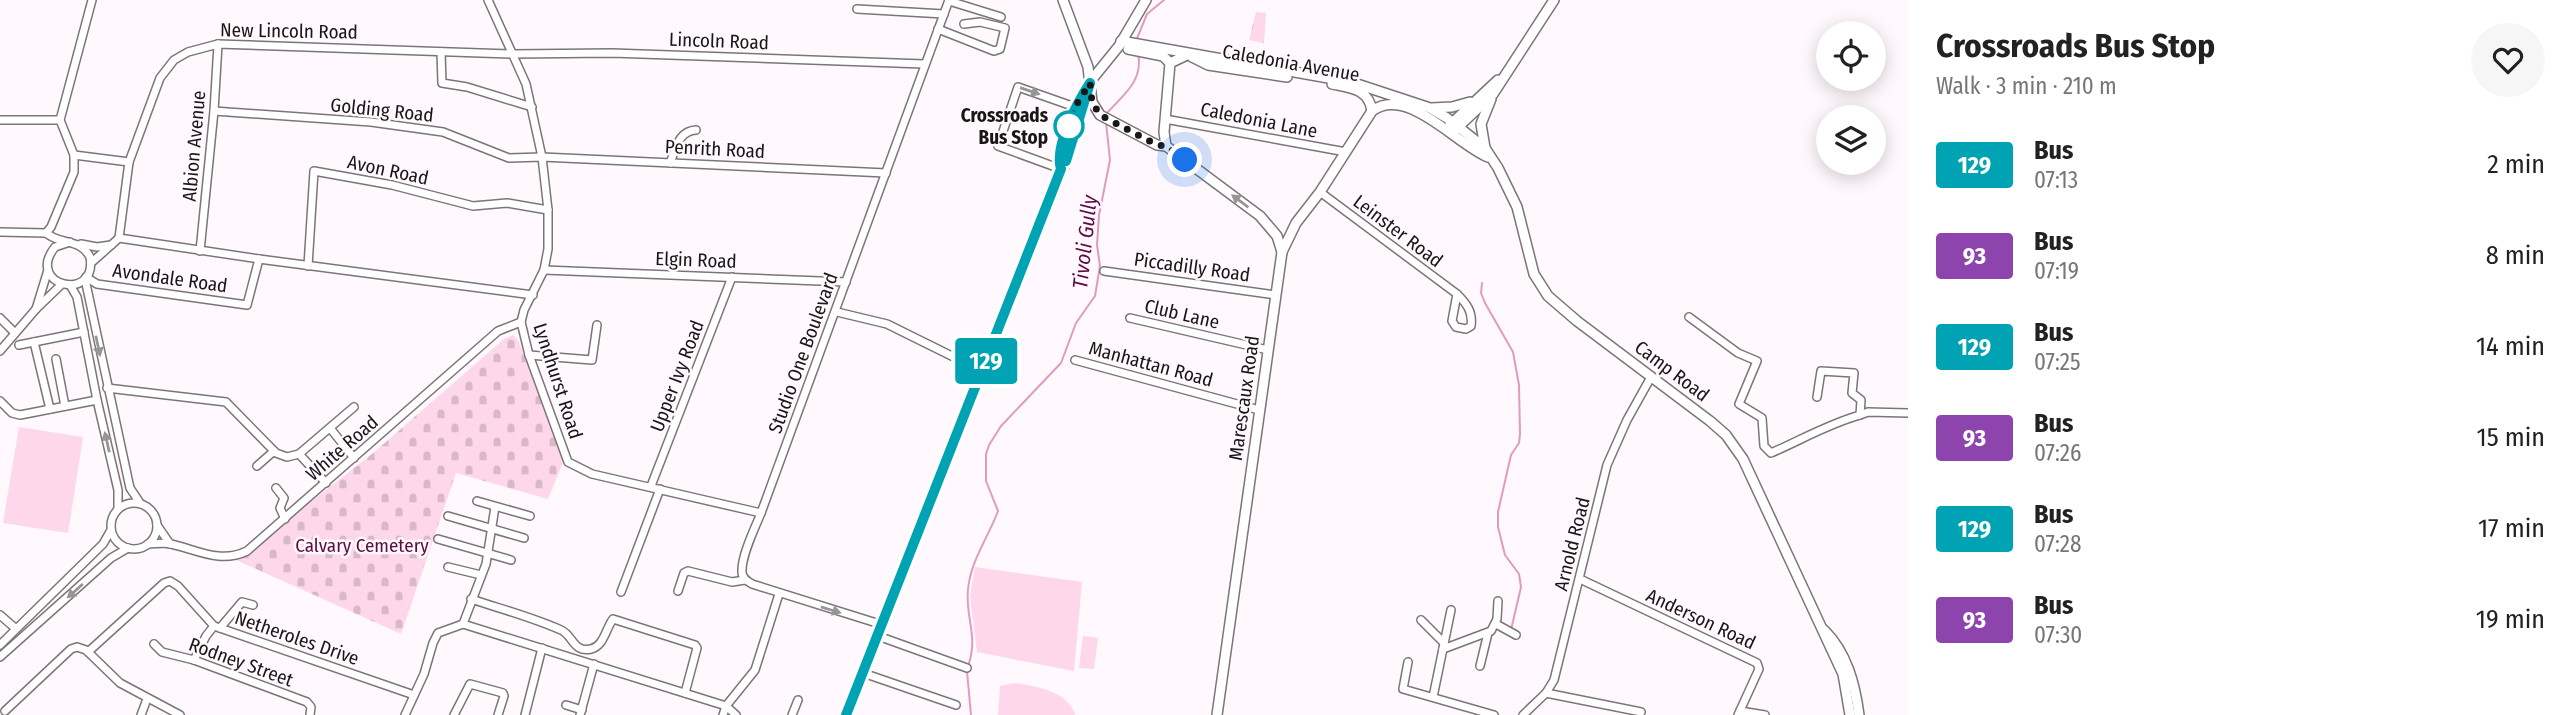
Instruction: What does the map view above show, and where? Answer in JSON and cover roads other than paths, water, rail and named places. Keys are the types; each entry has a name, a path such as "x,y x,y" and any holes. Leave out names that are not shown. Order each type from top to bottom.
{"main road":[{"path":"1062,0 1088,67 1092,102 1104,118 1157,145 1166,146 1269,224 1283,230 1296,223"},
{"path":"1061,169 1058,159 1075,107 1120,43 1146,0"},
{"path":"1486,152 1480,124 1493,94 1554,0"},
{"path":"1120,43 1163,56 1170,64 1165,118 1166,146"},
{"name":"Caledonia Avenue","path":"1136,48 1189,54 1351,82 1430,108 1452,128"},
{"path":"1170,64 1189,54"},
{"name":"Caledonia Avenue","path":"1189,54 1198,62 1208,65 1359,90 1368,97 1372,111 1384,104 1399,104 1452,128"},
{"path":"1452,128 1475,100 1503,75"},
{"path":"846,715 1080,121 1090,83"},
{"path":"1452,128 1493,94"},
{"path":"1430,108 1462,105 1475,100"},
{"name":"Marescaux Road","path":"1217,715 1282,252 1296,223 1320,192 1372,111"},
{"path":"1080,121 1104,118"},
{"name":"Camp Road","path":"1452,128 1486,152 1509,187 1517,207 1534,274 1541,287 1577,321 1726,435 1743,459 1843,674 1850,715"},
{"path":"1269,224 1282,252"},
{"name":"Camp Road","path":"1823,628 1832,637 1849,669 1859,715"}],"street":[{"path":"36,309 48,270 47,234 74,172 74,155 60,120 92,0"},
{"name":"Lyndhurst Road","path":"488,0 526,84 542,157 548,210 548,249 544,270 524,310 521,322 529,355 568,462 593,474 761,513"},
{"path":"949,1 1001,17"},
{"name":"Studio One Boulevard","path":"745,580 742,573 744,560 949,1"},
{"path":"857,9 944,14"},
{"path":"938,29 994,51 1000,49 1005,28 980,22 964,24"},
{"name":"New Lincoln Road","path":"116,242 129,162 160,78 174,60 181,56 218,44 512,54"},
{"name":"Albion Avenue","path":"200,251 215,111 218,44"},
{"path":"441,51 442,83 467,87 532,107"},
{"name":"Lincoln Road","path":"512,54 612,53 924,64"},
{"path":"1061,169 998,146 1018,87 1075,107"},
{"name":"Golding Road","path":"215,111 371,122 443,132 509,158 542,157"},
{"name":"Caledonia Lane","path":"1165,118 1346,152"},
{"path":"0,120 60,120"},
{"path":"670,163 681,135 696,130"},
{"path":"74,155 129,162"},
{"name":"Penrith Road","path":"542,157 886,173"},
{"name":"Avon Road","path":"308,265 314,171 392,185 473,206 507,203 548,210"},
{"name":"Leinster Road","path":"1320,192 1457,294"},
{"path":"0,232 47,234 97,247 116,242 200,251 533,295"},
{"path":"116,242 91,263 85,278 130,488 140,503 150,509 170,544"},
{"path":"47,261 54,247 74,243 87,251 91,263"},
{"name":"Avondale Road","path":"85,278 97,284 247,304 259,259"},
{"path":"48,270 54,279 66,285 77,297 118,490 118,509"},
{"name":"Elgin Road","path":"544,270 846,282"},
{"name":"Piccadilly Road","path":"1104,271 1276,295"},
{"name":"Upper Ivy Road","path":"651,486 732,277"},
{"path":"0,351 36,309 66,285 85,278"},
{"path":"836,312 887,324 982,372"},
{"path":"1689,317 1738,352 1757,361 1739,404 1762,418 1764,446 1771,453 1833,422 1868,412 1908,413"},
{"path":"0,318 15,333"},
{"name":"Club Lane","path":"1130,318 1268,350"},
{"name":"White Road","path":"148,544 170,544 211,556 233,556 254,547 498,331 521,322"},
{"path":"529,355 592,360 597,325"},
{"path":"19,345 84,332"},
{"path":"34,342 50,409"},
{"path":"56,359 65,406"},
{"name":"Manhattan Road","path":"1075,360 1259,410"},
{"path":"1816,397 1821,371 1854,373 1852,393 1861,400 1860,415"},
{"name":"Arnold Road","path":"1523,715 1546,693 1554,680 1607,464 1651,377"},
{"path":"107,388 226,402 274,451 287,457 299,454 355,407"},
{"path":"0,401 12,413 20,415 97,400"},
{"path":"330,428 354,458"},
{"path":"257,466 274,451"},
{"path":"299,454 326,483"},
{"path":"276,488 284,498 280,511 285,519"},
{"path":"621,592 660,489"},
{"path":"477,501 530,516"},
{"path":"128,548 118,543 111,530 111,519 124,505 140,503"},
{"path":"463,624 489,554 495,507"},
{"path":"448,516 524,538"},
{"path":"0,657 111,558 128,548 148,544 157,525"},
{"path":"0,645 103,544 111,530"},
{"path":"438,539 511,560"},
{"path":"448,567 481,575"},
{"path":"678,591 684,573 688,571 732,582 745,580 779,594 883,625"},
{"name":"Anderson Road","path":"1580,579 1757,663 1759,669 1739,713"},
{"name":"Netheroles Drive","path":"88,652 164,583 170,581 217,627 414,695"},
{"path":"723,715 726,706 755,670 779,594"},
{"path":"471,599 563,630 580,649 592,649 599,644 613,619 695,645 697,648 685,693"},
{"path":"1480,666 1488,633 1496,624 1498,601"},
{"path":"194,660 206,636 242,602 253,605"},
{"path":"1433,697 1451,610"},
{"path":"0,615 15,628"},
{"path":"1421,620 1443,646"},
{"path":"405,715 438,633 463,624 726,706 737,715"},
{"path":"1496,624 1516,635"},
{"path":"1443,646 1488,633"},
{"path":"878,636 967,668"},
{"name":"Rodney Street","path":"154,644 162,652 194,660 307,702 311,707 310,715"},
{"path":"5,711 71,649 82,648 111,676 147,699 180,715"},
{"path":"525,715 542,648"},
{"path":"578,659 580,649"},
{"path":"1408,662 1403,689 1493,715"},
{"path":"566,705 581,712 594,664"},
{"path":"863,673 956,705"},
{"path":"454,715 470,684 505,695 498,715"},
{"path":"1546,693 1641,712"},
{"path":"141,715 147,699"},
{"path":"792,715 798,700"},
{"path":"1739,713 1765,715"}],"waterway":[{"name":"Tivoli Gully","path":"1136,41 1147,14 1164,0"},
{"name":"Tivoli Gully","path":"1107,113 1135,80 1138,53"},
{"name":"Tivoli Gully","path":"968,666 972,645 968,599 970,578 998,511 986,481 986,454 1001,426 1061,363 1076,323 1095,296 1100,266 1097,245 1099,215 1110,160 1106,122"},
{"path":"1482,283 1481,293 1485,303 1513,352 1519,385 1519,443 1511,455 1498,512 1498,527 1505,555 1519,574 1521,587 1511,630"},
{"name":"Tivoli Gully","path":"967,671 971,715"}],"place":[{"name":"Crossroads Bus Stop","path":"1069,126"}],"park label":[{"name":"Calvary Cemetery","path":"362,545"}]}
